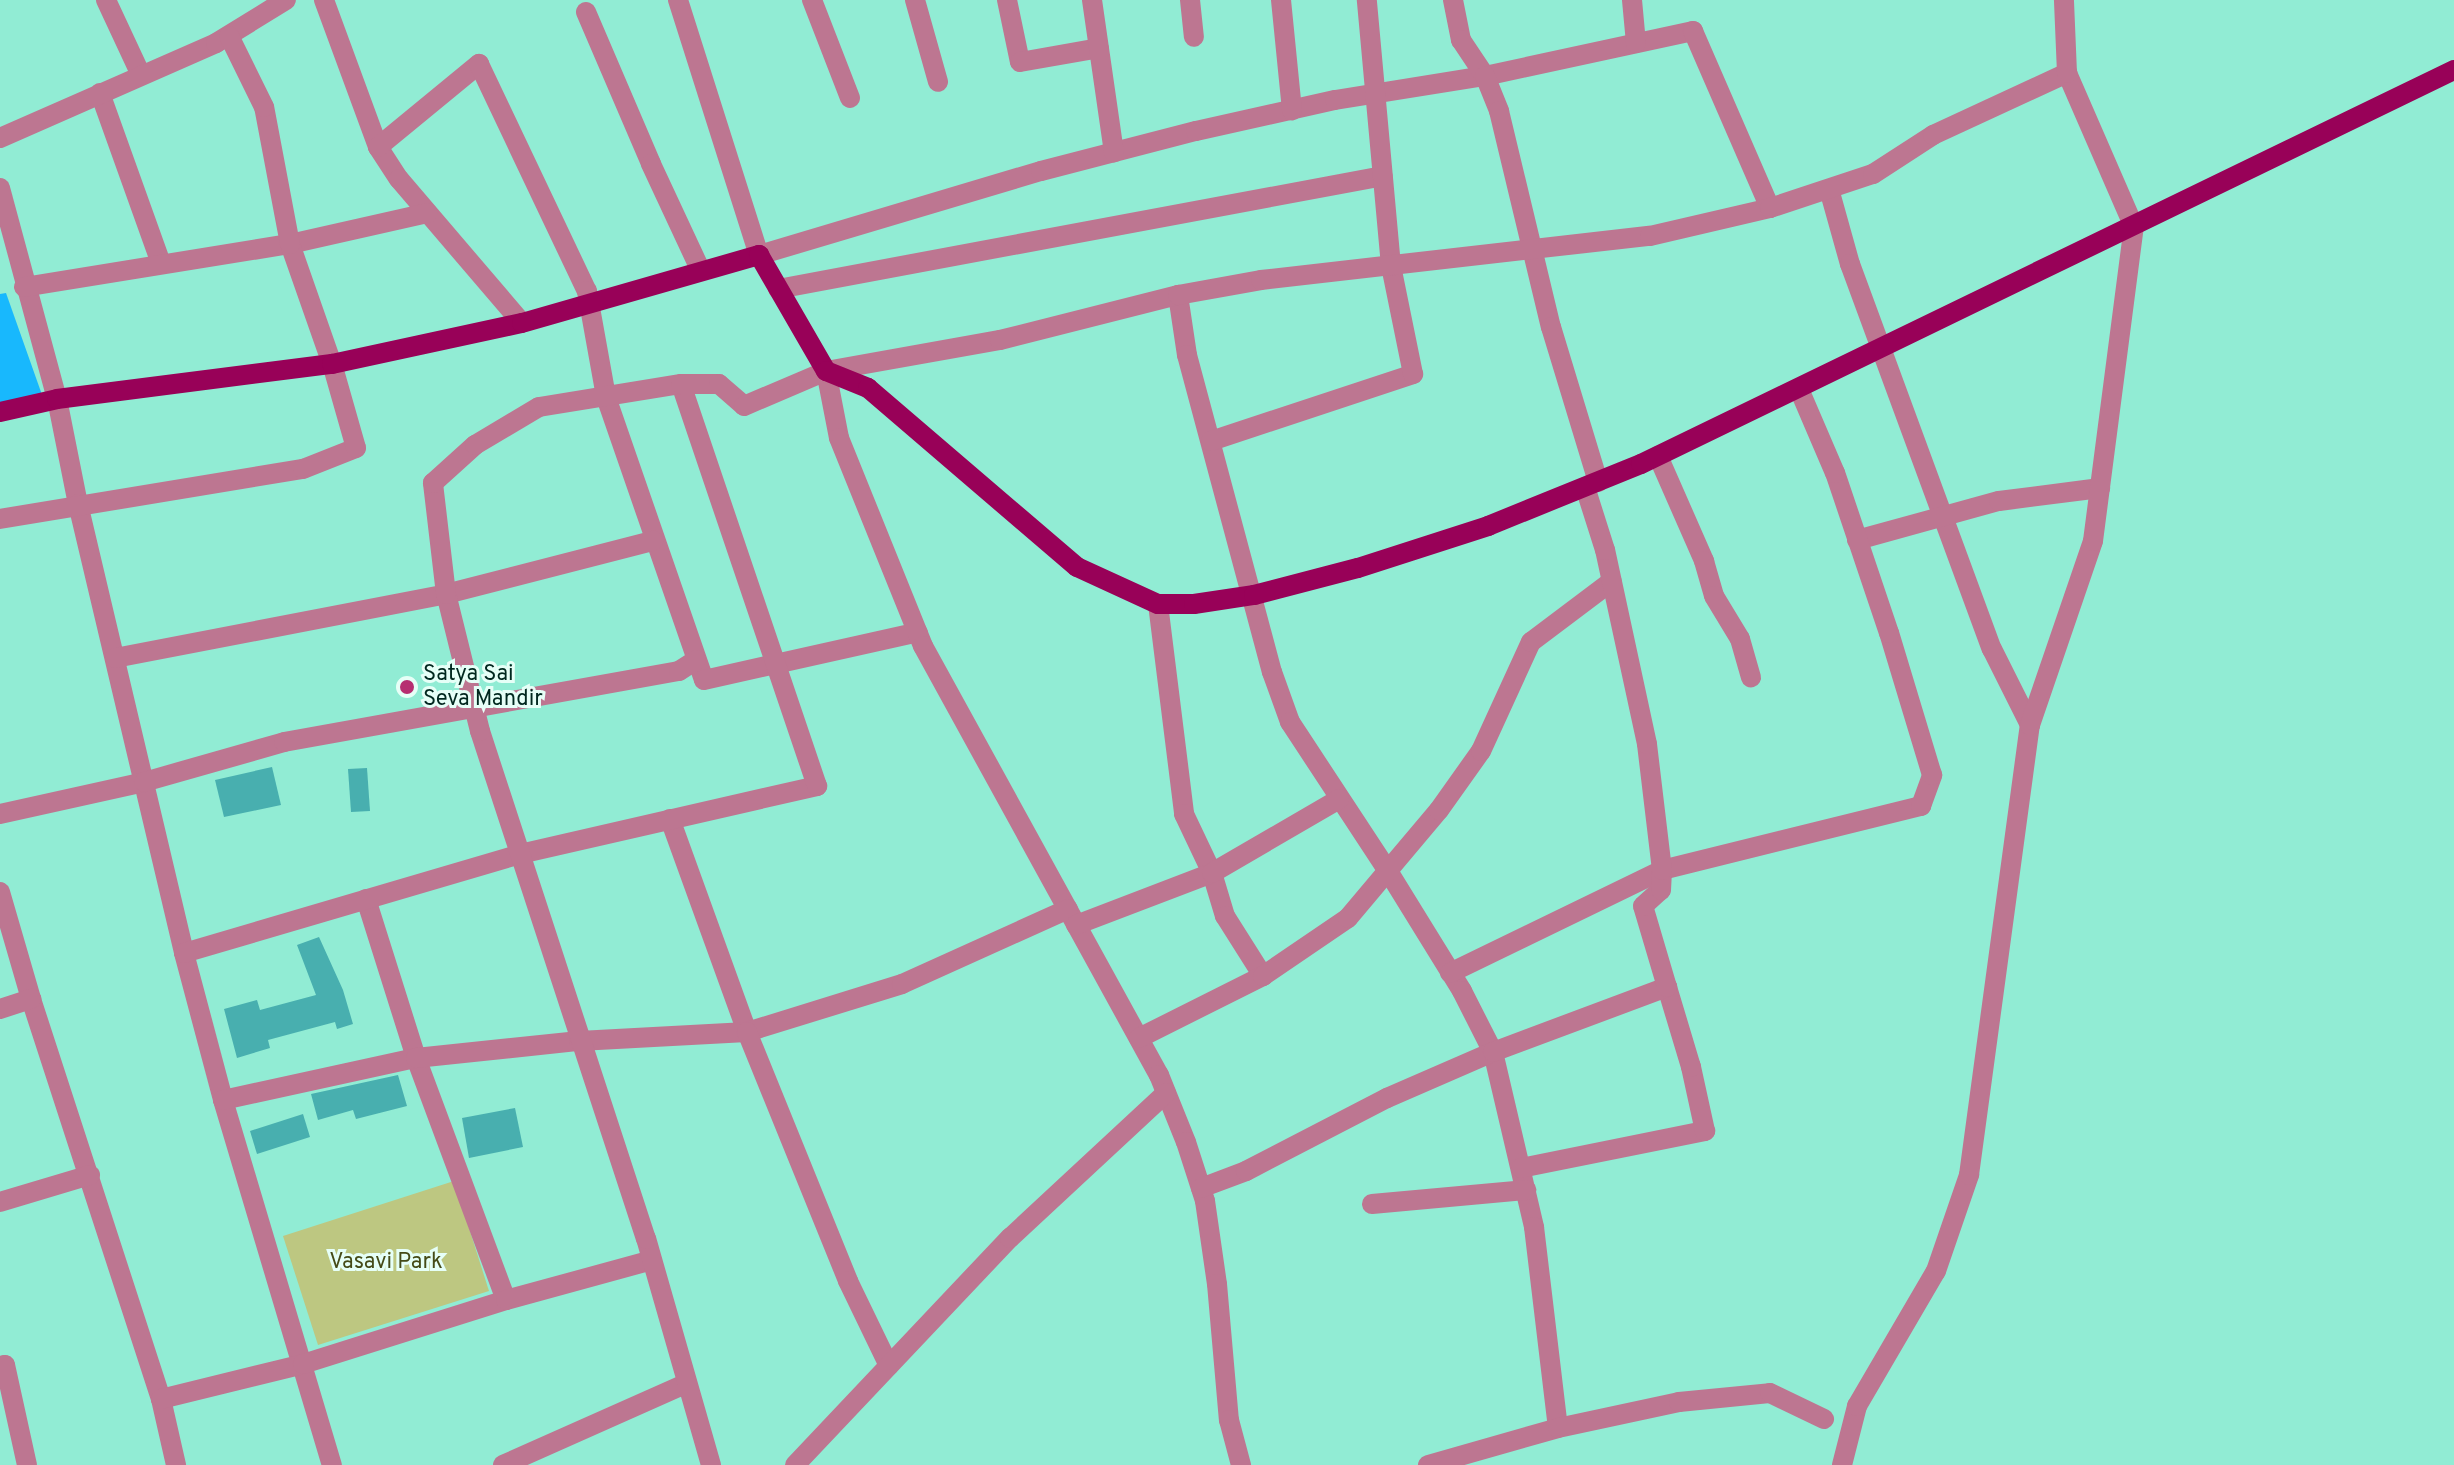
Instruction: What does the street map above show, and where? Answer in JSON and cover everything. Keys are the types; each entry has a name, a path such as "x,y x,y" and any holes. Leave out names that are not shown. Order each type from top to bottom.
{"main road":[{"path":"0,412 57,399 332,364 522,323 759,255 826,371 868,388 1077,567 1158,604 1194,604 1254,595 1358,568 1488,526 1592,484 1883,349 2454,70"}],"street":[{"path":"106,0 141,75"},
{"path":"1,136 229,36 253,9 286,0"},
{"path":"324,0 378,147 428,213 522,323"},
{"path":"678,0 759,255 1114,152 1292,110 1485,76 1693,31 1770,208"},
{"path":"812,0 850,98"},
{"path":"915,0 938,82"},
{"path":"1007,0 1020,62 1099,48"},
{"path":"1092,0 1114,152"},
{"path":"1190,0 1194,37"},
{"path":"1281,0 1292,110"},
{"path":"1211,441 1413,374 1391,266 1367,0"},
{"path":"1453,0 1461,40 1485,76 1499,111 1592,484 1647,744 1662,870 1661,890 1643,906 1691,1067 1705,1131 1521,1168"},
{"path":"1632,0 1636,43"},
{"path":"1842,1465 1857,1406 1936,1271 1969,1175 2030,725 2093,541 2134,227 2067,73 2064,0"},
{"path":"586,12 701,271"},
{"path":"0,519 303,469 356,448 332,364 290,244 264,107 229,36"},
{"path":"378,147 479,64 589,303 606,397 653,541 704,680 918,632"},
{"path":"711,1465 685,1384 652,1260 474,709 446,594 433,483 475,445 539,407 681,384 719,384 744,406 826,371 1000,340 1178,295 1261,280 1650,236 1770,208 1873,174 1933,135 2067,73"},
{"path":"100,93 161,263"},
{"path":"778,289 1383,176"},
{"path":"0,188 24,287 57,399 78,504 184,953 223,1100 332,1465"},
{"path":"1829,189 1850,264 1992,649 2030,725"},
{"path":"24,287 290,244 428,213"},
{"path":"1178,295 1187,355 1254,595 1272,672 1290,722 1388,871 1450,973 1493,1052 1526,1190 1550,1344 1558,1428"},
{"path":"826,371 839,438 918,632 1166,1093 1201,1188 1217,1284 1229,1420 1241,1465"},
{"path":"184,953 520,854 817,786 681,384"},
{"path":"1450,973 1662,870 1921,806 1932,775 1835,473 1799,389"},
{"path":"1658,456 1704,561 1714,596 1740,639 1751,677"},
{"path":"1857,540 1999,501 2100,488"},
{"path":"115,658 446,594 653,541"},
{"path":"1139,1038 1263,976 1348,918 1481,751 1531,642 1612,581"},
{"path":"1158,604 1184,814 1212,873 1225,916 1263,976"},
{"path":"0,814 144,782 284,742 679,671 696,660"},
{"path":"223,1100 416,1058 579,1041 747,1032 902,984 1072,917 1212,873 1339,799"},
{"path":"670,819 747,1032 848,1281 889,1366"},
{"path":"0,892 31,999 161,1399 176,1465"},
{"path":"366,899 416,1058 506,1300"},
{"path":"1201,1188 1246,1171 1387,1098 1493,1052 1667,987"},
{"path":"0,1009 31,999"},
{"path":"795,1465 1010,1238 1166,1093"},
{"path":"0,1202 90,1175"},
{"path":"1372,1204 1526,1190"},
{"path":"161,1399 303,1364 506,1300 652,1260"},
{"path":"0,1366 5,1365 27,1465"},
{"path":"503,1465 685,1384"},
{"path":"1428,1465 1558,1428 1679,1402 1770,1393 1824,1419"}],"green space":[{"name":"Vasavi Park","path":"454,1181 489,1291 318,1345 283,1236"}],"water":[{"path":"6,293 47,409 0,421 0,294"}],"building":[{"path":"272,767 281,805 224,817 215,780"},
{"path":"367,768 370,811 351,812 348,769"},
{"path":"319,937 343,990 353,1024 337,1029 335,1022 268,1040 270,1048 237,1058 224,1009 257,1000 260,1010 316,995 297,945"},
{"path":"398,1075 407,1106 356,1119 353,1110 318,1120 311,1094"},
{"path":"515,1108 523,1147 469,1158 462,1118"},
{"path":"303,1114 310,1137 257,1154 250,1131"}],"place":[{"name":"Satya Sai Seva Mandir","path":"407,687"}]}
